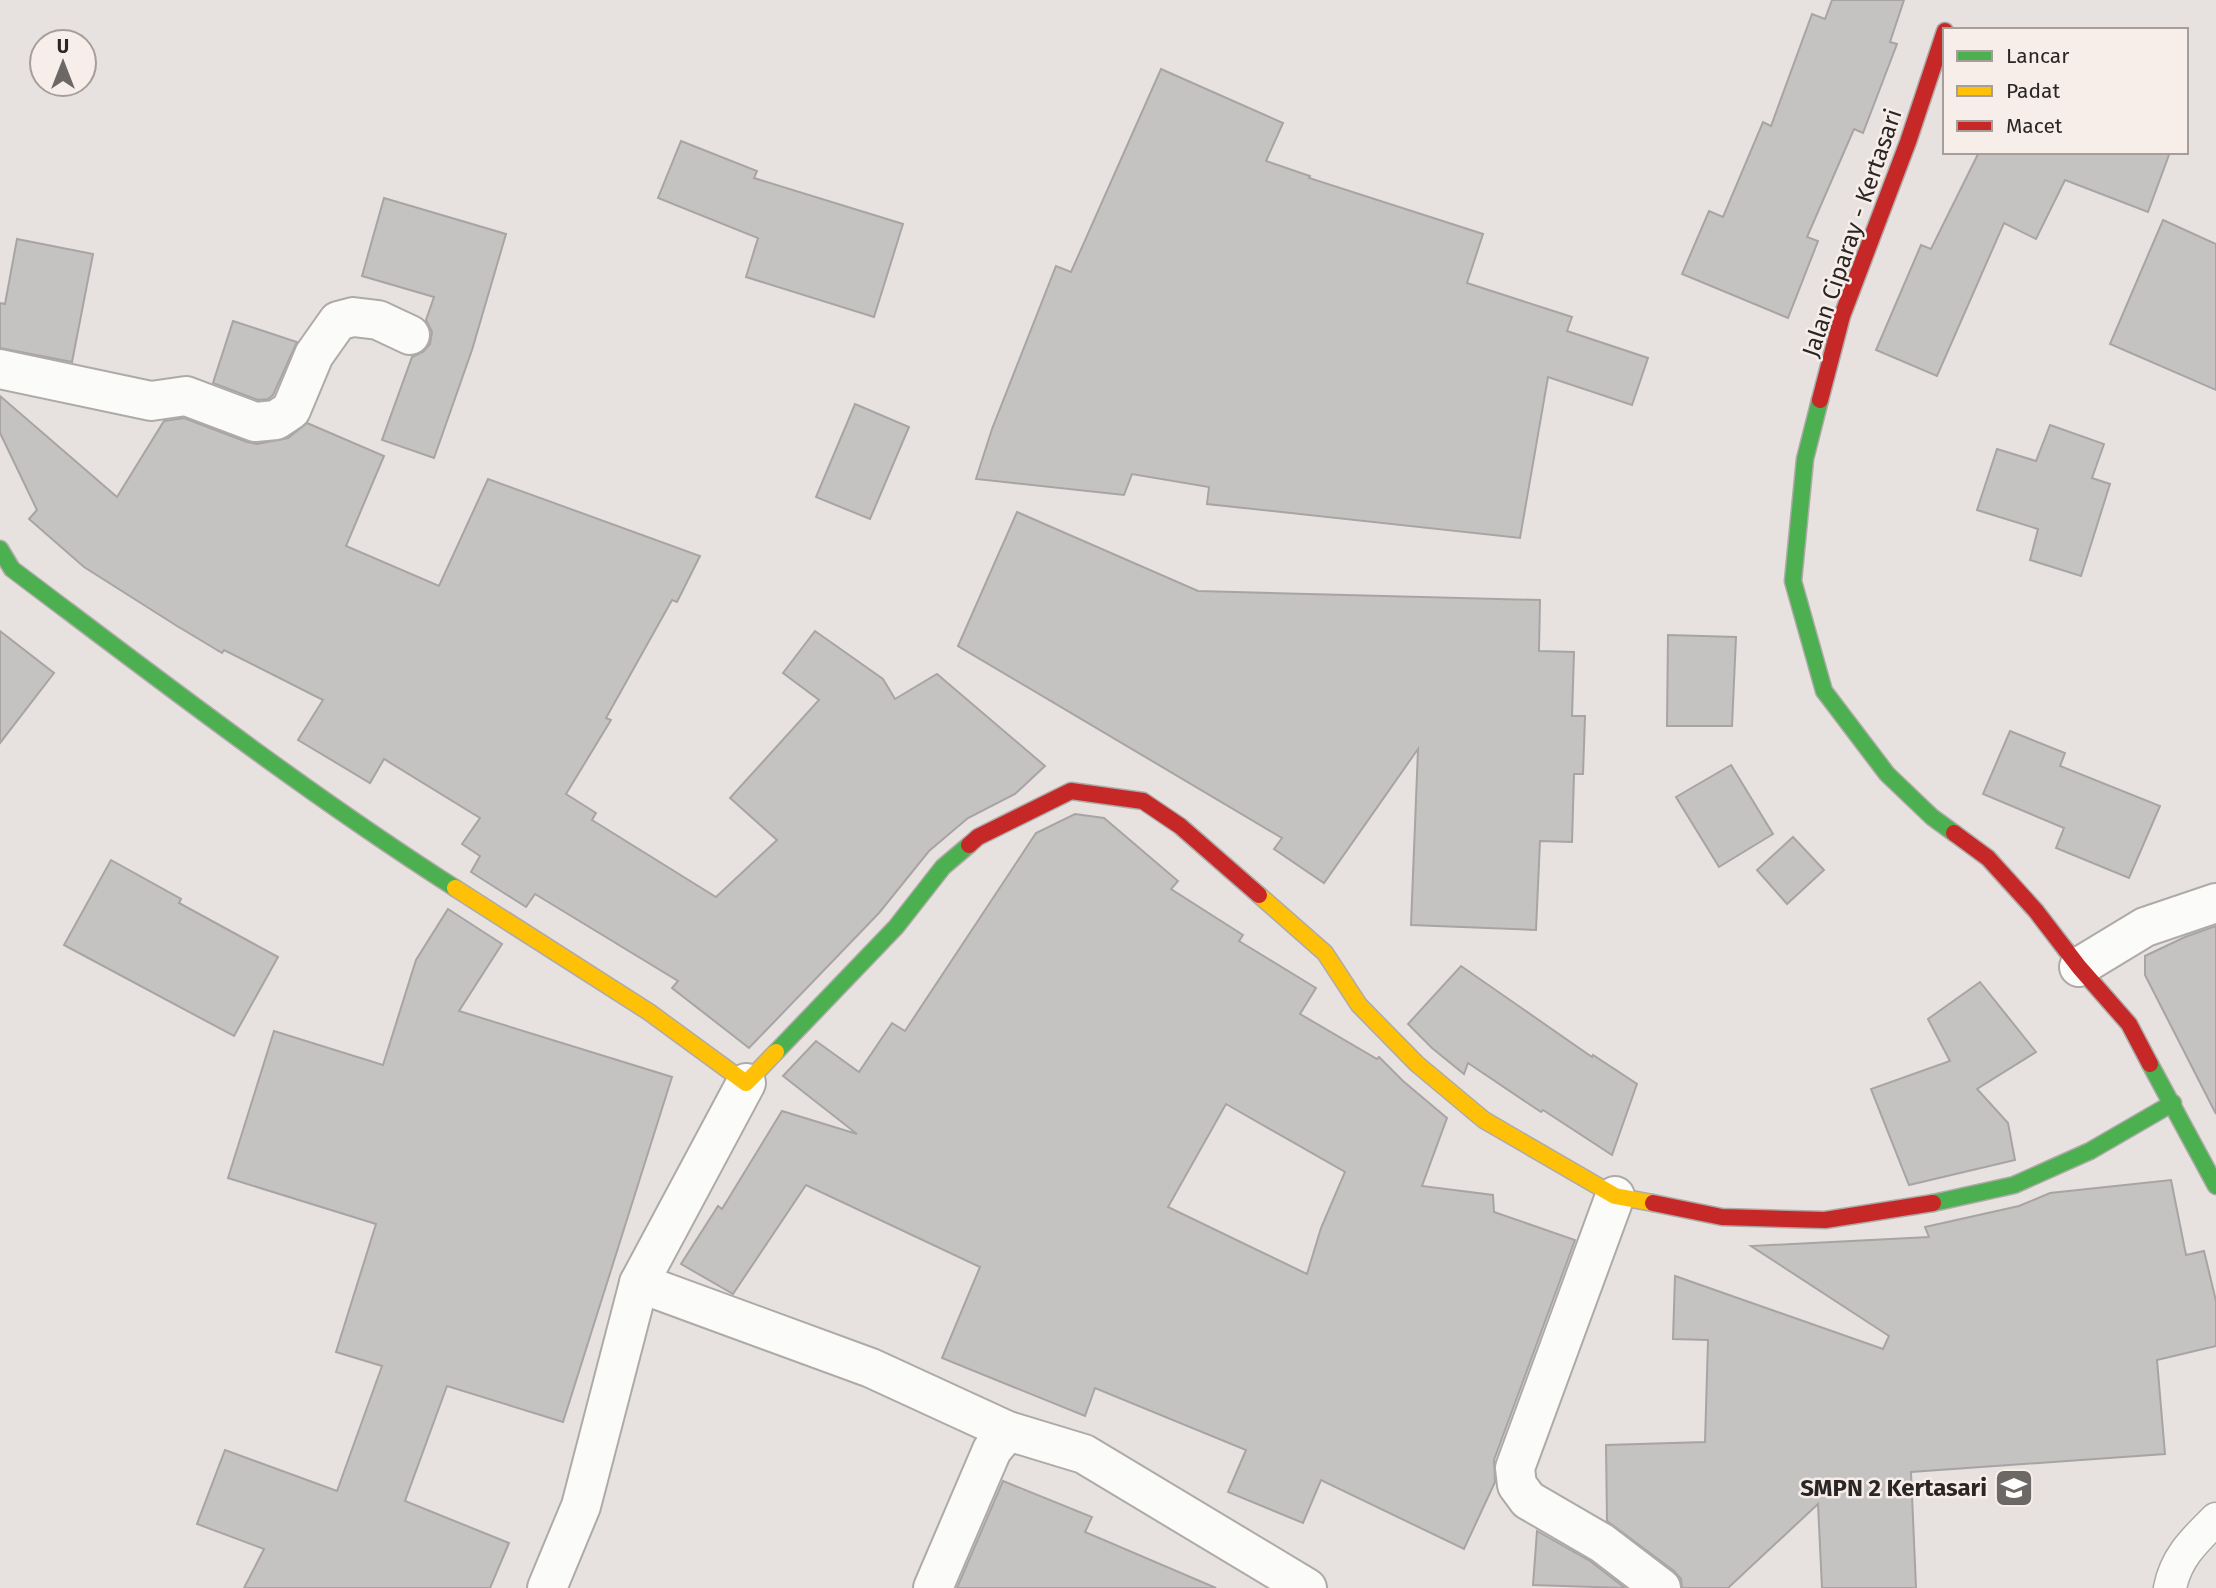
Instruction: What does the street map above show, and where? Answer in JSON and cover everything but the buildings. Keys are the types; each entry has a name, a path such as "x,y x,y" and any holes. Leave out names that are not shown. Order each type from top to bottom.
{"street":[{"name":"Jalan Ciparay - Kertasari","path":"1943,36 1908,142 1842,316 1805,459 1793,581 1824,691 1887,774 1932,817 1988,858 2036,911 2079,967 2129,1024 2216,1186"},
{"path":"0,369 150,401 186,396 255,422 276,420 291,410 314,355 338,321 353,317 378,320 410,335"},
{"path":"0,549 12,569 383,842 649,1012 747,1083"},
{"path":"547,1588 581,1506 639,1283 747,1083 896,927 943,867 978,837 1071,790 1143,801 1180,826 1325,953 1359,1005 1417,1064 1484,1120 1615,1196 1722,1217 1825,1220 1922,1205 2014,1185 2090,1151 2173,1103"},
{"path":"2079,967 2145,927 2216,902"},
{"path":"1615,1196 1516,1468 1516,1477 1517,1485 1528,1500 1602,1543 1661,1588"},
{"path":"639,1283 871,1368 1008,1431 1084,1454 1307,1588"},
{"path":"933,1588 992,1450 1008,1431"}],"lane":[{"path":"2170,1588 2174,1569 2188,1546 2216,1518"}],"traffic: fast":[{"path":"1820,400 1805,459 1793,581 1824,691 1887,774 1932,817 1954,833"},
{"path":"0,549 12,569 176,692 286,773 455,888"},
{"path":"776,1052 896,927 943,867 969,845"},
{"path":"2150,1064 2216,1186"},
{"path":"1933,1203 2014,1185 2090,1151 2173,1103"}],"traffic: slow":[{"path":"455,888 649,1012 746,1083 776,1052"},
{"path":"1259,895 1325,953 1359,1005 1417,1064 1484,1120 1615,1196 1653,1203"}],"traffic: jam":[{"path":"1820,400 1842,316 1908,142 1943,37"},
{"path":"969,845 978,837 1071,791 1143,801 1180,826 1259,895"},
{"path":"1954,833 1988,858 2036,911 2079,967 2129,1024 2150,1064"},
{"path":"1653,1203 1722,1217 1825,1220 1933,1203"}],"place":[{"name":"SMPN 2 Kertasari","path":"2014,1488"}]}
